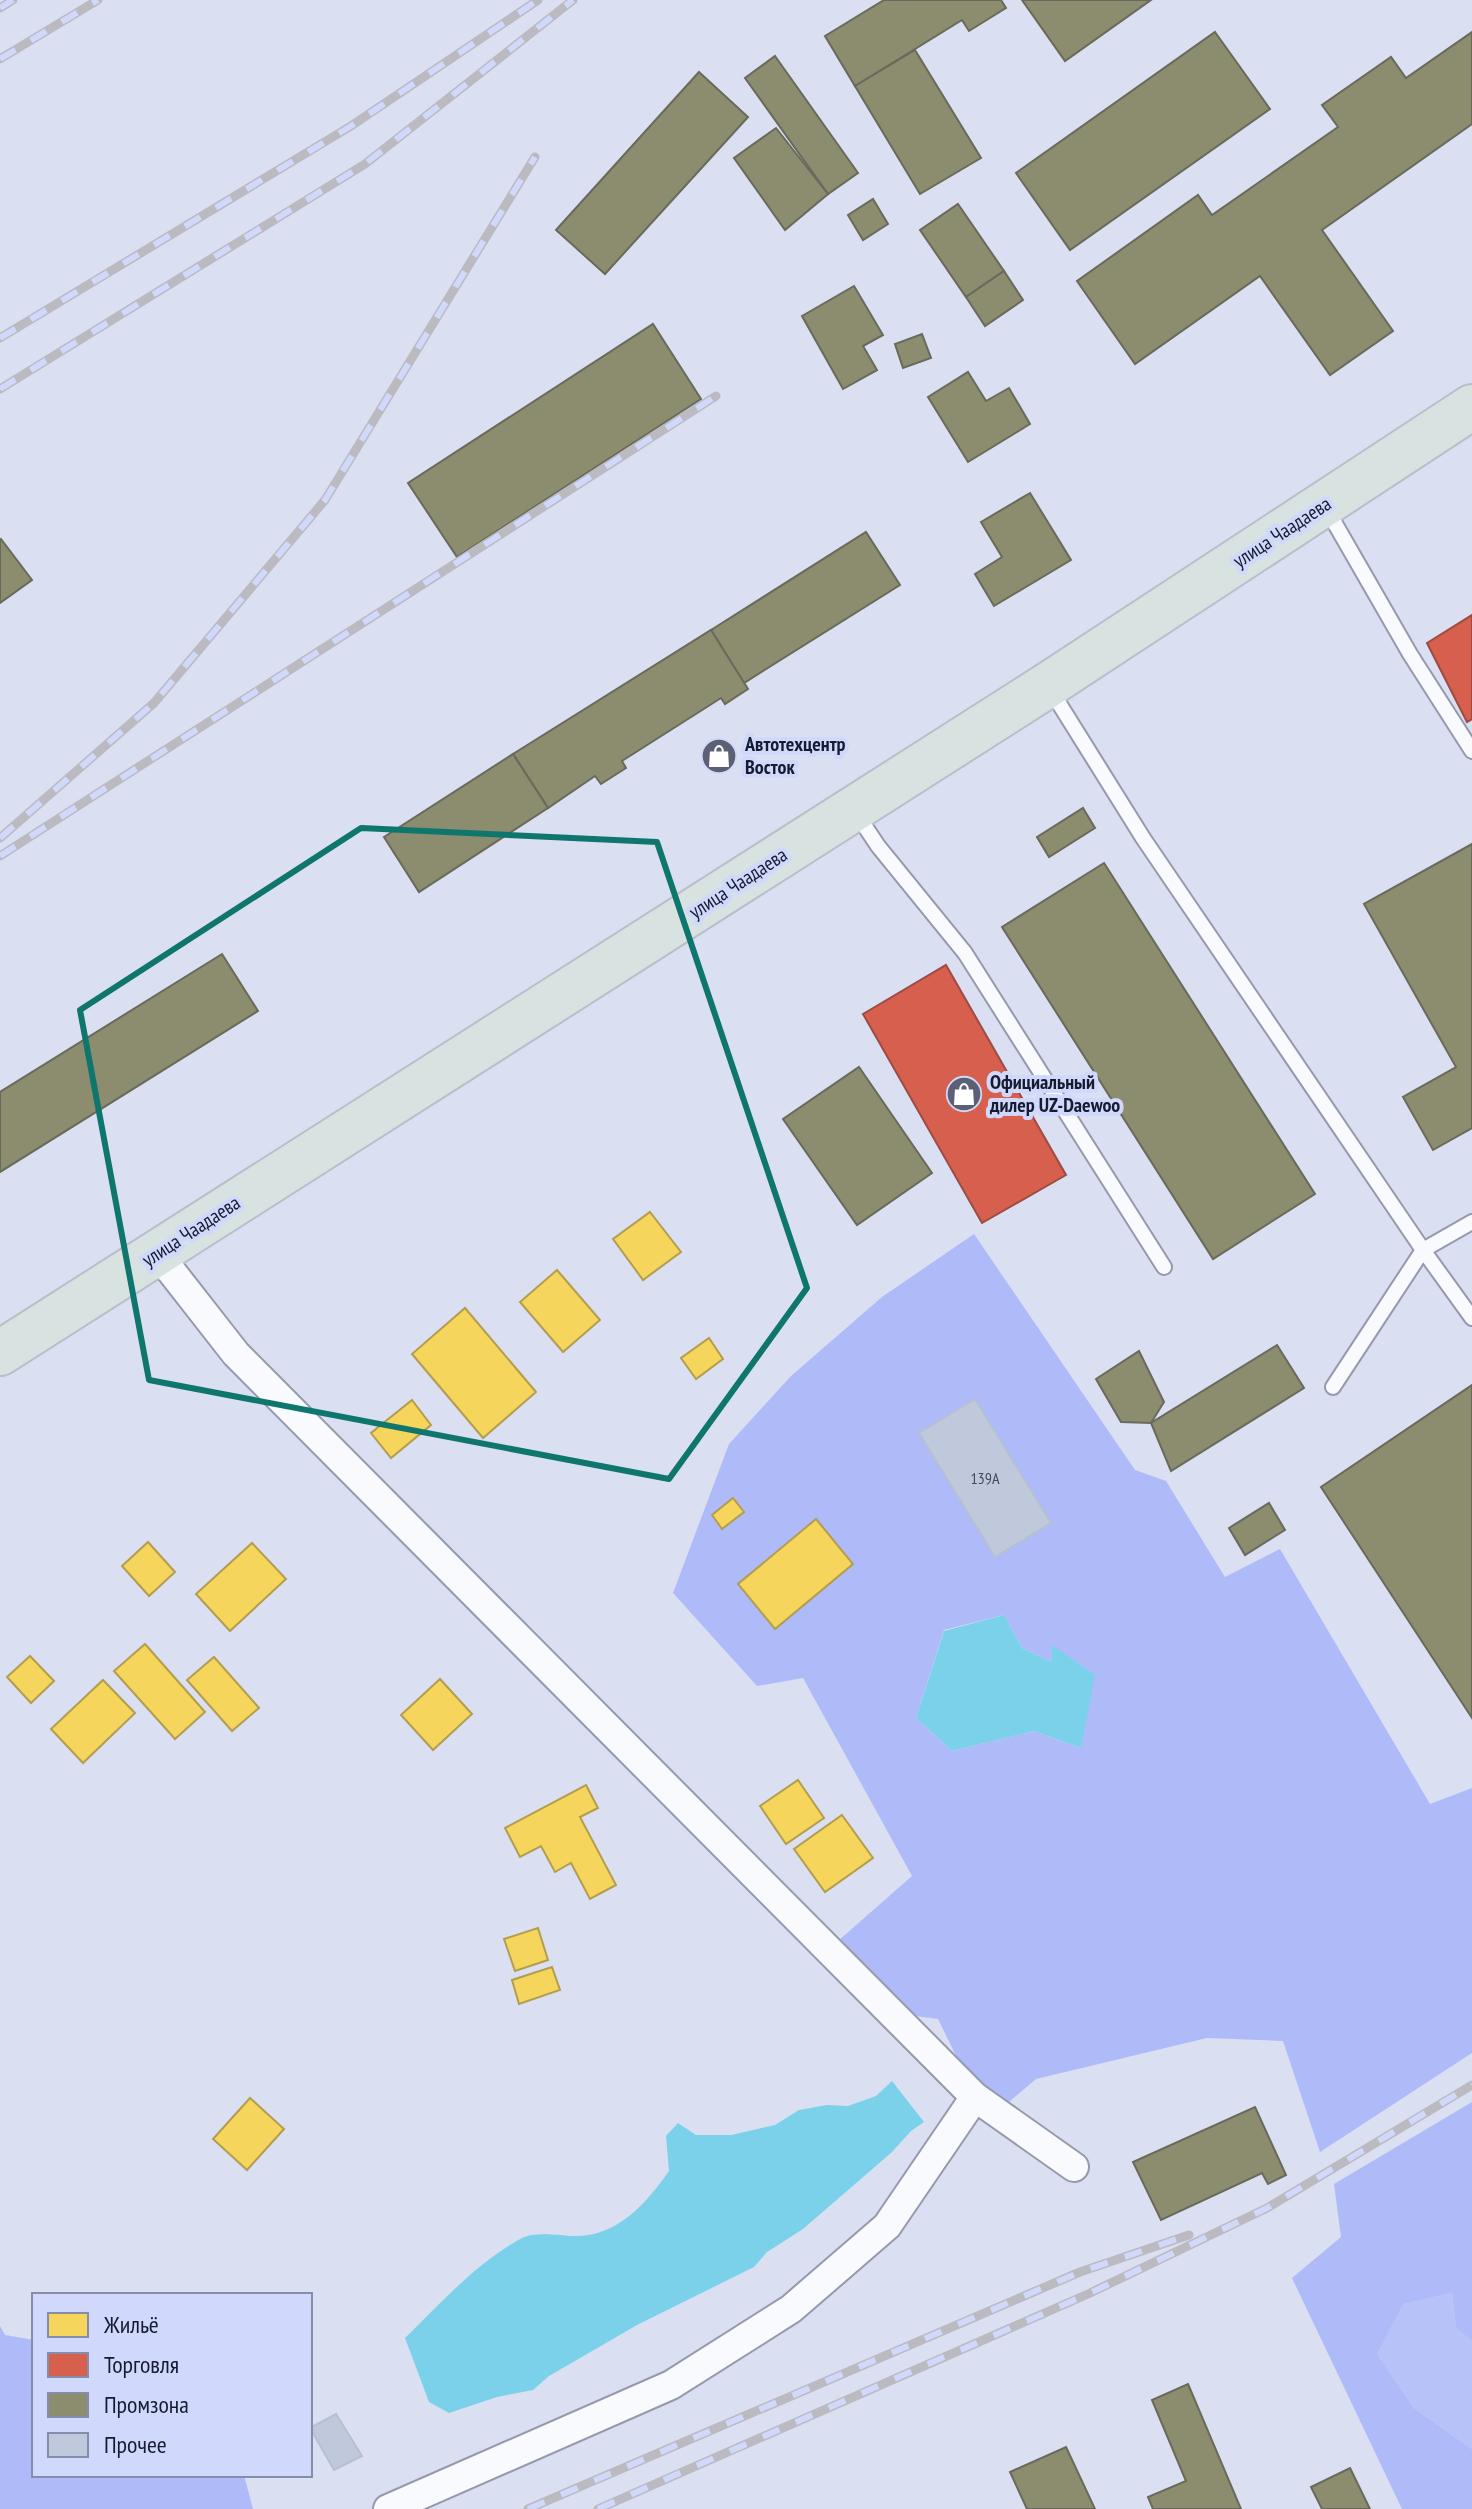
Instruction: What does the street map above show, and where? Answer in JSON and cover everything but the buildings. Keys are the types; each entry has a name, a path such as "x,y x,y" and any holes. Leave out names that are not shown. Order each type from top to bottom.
{"main road":[{"name":"улица Чаадаева","path":"0,1353 1048,685 1472,407"}],"street":[{"path":"157,1253 236,1354 975,2097 1074,2167"},
{"path":"388,2509 671,2385 791,2309 887,2226 975,2097"}],"lane":[{"path":"1324,505 1410,654 1472,751"},
{"path":"1048,685 1152,851 1472,1318"},
{"path":"853,809 878,846 965,953 1164,1267"},
{"path":"1333,1387 1423,1250 1472,1222"}],"highlighted area":[{"path":"361,828 657,842 807,1288 669,1479 149,1380 80,1010"}],"shaded area":[{"path":"974,1234 1135,1470 1166,1481 1225,1577 1280,1549 1430,1804 1472,1788 1472,2053 1320,2152 1283,2041 1207,2038 1036,2079 1004,2106 963,2070 938,2019 908,2015 838,1941 912,1876 803,1678 757,1686 673,1593 729,1444 791,1376 882,1297","holes":["1004,1615 1022,1648 1051,1662 1053,1646 1081,1748 1034,1731 952,1751 916,1718 944,1630"]},
{"path":"1004,1615 1022,1648 1051,1662 1052,1645 1095,1675 1081,1748 1034,1731 952,1751 916,1718 944,1631"},
{"path":"892,2081 924,2122 803,2229 767,2252 754,2267 637,2325 549,2376 533,2390 497,2397 449,2413 429,2402 405,2338 475,2271 522,2238 539,2234 587,2235 628,2217 650,2196 669,2171 666,2136 678,2123 696,2135 731,2135 775,2125 799,2110 827,2105 848,2106 876,2096"},
{"path":"1472,2102 1472,2341 1456,2328 1452,2293 1404,2304 1377,2354 1414,2408 1472,2449 1472,2509 1402,2509 1292,2278 1341,2237 1334,2184"},
{"path":"1452,2293 1456,2328 1472,2341 1472,2449 1414,2408 1377,2354 1404,2304"},
{"path":"0,2326 5,2335 32,2340 32,2477 245,2477 253,2509 0,2509"}],"railway":[{"path":"0,8 13,0"},
{"path":"0,59 98,0"},
{"path":"0,338 351,126 538,0"},
{"path":"0,389 365,164 573,0"},
{"path":"0,838 154,703 325,500 535,157"},
{"path":"0,856 716,396"},
{"path":"598,2509 1088,2294 1267,2208 1472,2085"},
{"path":"528,2509 1080,2272 1189,2235"}],"place":[{"name":"Автотехцентр Восток","path":"719,756"},
{"name":"Официальный дилер UZ-Daewoo","path":"964,1094"}]}
